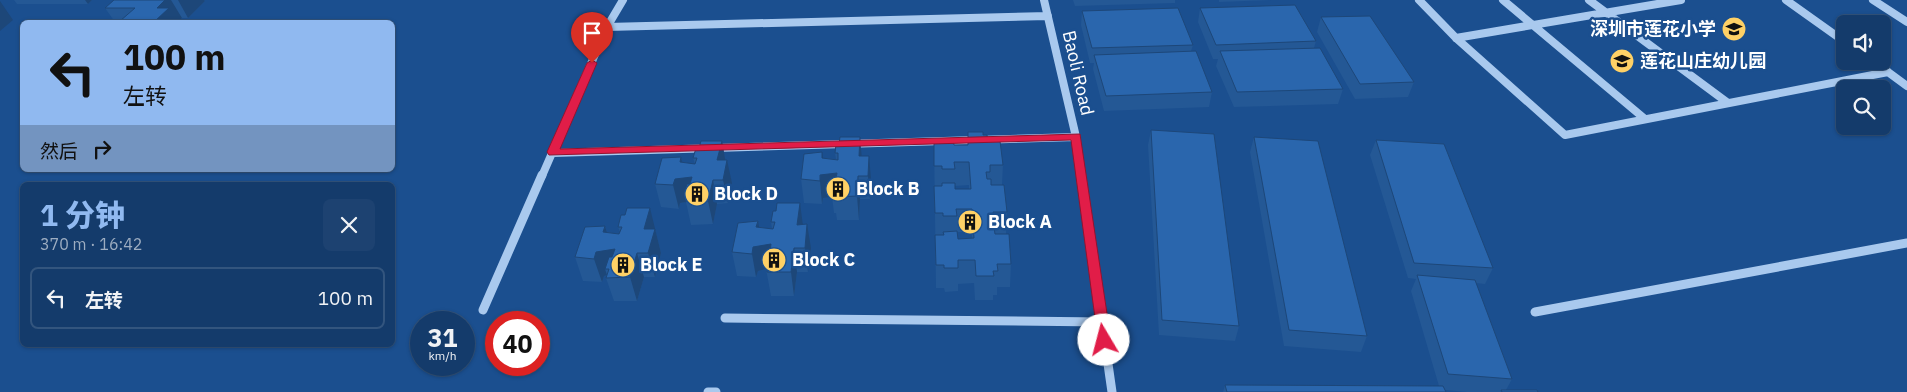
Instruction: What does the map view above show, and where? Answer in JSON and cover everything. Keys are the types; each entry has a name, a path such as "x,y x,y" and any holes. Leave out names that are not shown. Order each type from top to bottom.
{"street":[{"path":"483,310 607,27 623,0"},
{"name":"Baoli Road","path":"1044,0 1076,136 1112,392"},
{"path":"1419,0 1456,38 1565,135 1888,72"},
{"path":"1503,0 1645,119"},
{"path":"1589,0 1604,13 1728,103"},
{"path":"1456,38 1676,0"},
{"path":"1786,0 1836,36"},
{"path":"1873,0 1907,22"},
{"path":"607,27 1048,16"},
{"path":"1885,70 1907,86"},
{"path":"553,152 1076,136"},
{"path":"1535,312 1907,243"},
{"path":"725,318 1102,322"},
{"path":"708,392 716,392"}],"building":[{"path":"114,0 165,0 157,8 169,8 156,20 121,20 135,8 105,8"},
{"path":"1295,5 1316,41 1216,45 1200,8"},
{"path":"1178,8 1193,45 1092,48 1082,11"},
{"path":"1370,16 1414,82 1360,84 1321,17"},
{"path":"1320,48 1343,89 1237,92 1220,51"},
{"path":"1196,51 1212,92 1106,96 1094,55"},
{"path":"1151,130 1214,134 1239,326 1162,320"},
{"path":"968,132 983,132 983,135 987,135 988,141 1000,141 1003,165 990,165 990,172 986,172 987,179 991,179 991,185 1004,185 1007,212 993,212 994,219 989,219 990,227 994,227 995,234 1009,234 1011,264 997,264 998,271 993,271 994,276 976,276 975,260 958,260 958,268 944,268 944,265 936,265 935,235 944,235 943,232 957,231 958,239 974,238 972,209 956,209 957,216 943,216 943,213 935,213 934,186 942,186 942,183 955,183 955,189 971,189 969,162 954,162 955,169 942,169 942,166 934,166 934,142 953,139 954,145 968,145"},
{"path":"840,137 860,137 859,156 869,156 868,176 858,176 857,196 835,197 835,189 832,189 833,179 836,179 837,173 820,175 820,181 801,179 804,154 822,152 822,158 838,160 838,153 835,153 836,144 839,144"},
{"path":"1254,137 1318,141 1367,336 1289,330"},
{"path":"1376,140 1444,144 1493,268 1414,263"},
{"path":"701,141 722,141 717,160 727,160 723,180 713,180 708,201 686,201 688,194 684,194 687,184 690,184 692,177 675,179 673,185 655,184 662,158 681,157 680,162 695,164 697,158 693,158 696,148 699,148"},
{"path":"777,203 800,203 797,225 807,224 805,248 794,248 791,272 767,272 768,264 765,264 766,252 770,252 771,244 753,247 752,254 732,252 738,223 758,221 756,227 773,229 775,222 771,222"},
{"path":"627,208 650,208 644,229 655,229 648,253 637,253 630,277 606,278 609,269 605,269 609,257 612,257 615,249 596,252 594,259 575,257 585,227 605,226 603,232 619,234 622,227 618,227 621,215 625,215"},
{"path":"1417,275 1475,280 1512,379 1448,374"},
{"path":"1225,385 1443,386 1446,392 1227,392"},
{"path":"1501,390 1537,390 1538,392 1502,392"}],"place":[{"name":"深圳市莲花小学","path":"1734,29"},
{"name":"莲花山庄幼儿园","path":"1622,61"},
{"name":"Block B","path":"838,189"},
{"name":"Block D","path":"697,194"},
{"name":"Block A","path":"970,222"},
{"name":"Block C","path":"774,260"},
{"name":"Block E","path":"623,265"}],"route":[{"path":"592,63 553,152 1076,136 1104,340"}]}
